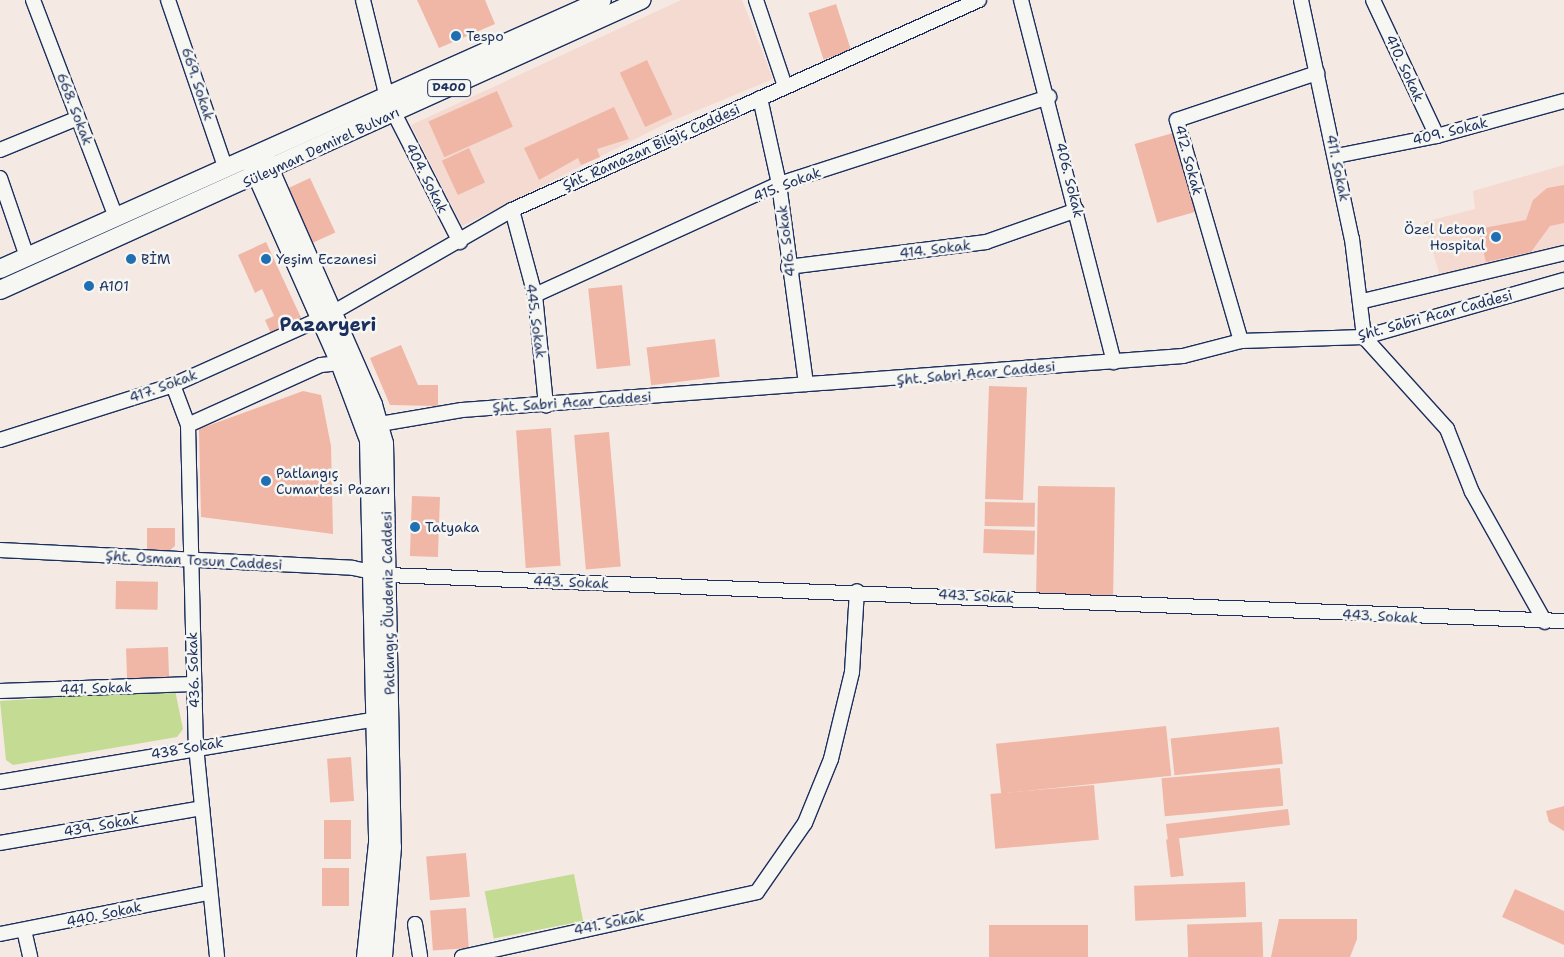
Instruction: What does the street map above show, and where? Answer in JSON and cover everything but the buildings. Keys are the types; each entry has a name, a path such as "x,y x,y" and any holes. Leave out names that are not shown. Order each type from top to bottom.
{"main road":[{"name":"Süleyman Demirel Bulvarı","path":"0,290 264,174 391,106 602,0"},
{"name":"Süleyman Demirel Bulvarı","path":"0,269 226,170 391,106 641,0"},
{"name":"Patlangıç Öludeniz Caddesi","path":"257,157 326,316 380,424 386,458 375,719 377,877 366,957"},
{"name":"Patlangıç Öludeniz Caddesi","path":"326,316 340,363 369,440 380,573 392,847 383,957"}],"street":[{"name":"668. Sokak","path":"33,0 116,217"},
{"name":"669. Sokak","path":"168,0 226,170"},
{"name":"404. Sokak","path":"363,0 391,106 460,242"},
{"path":"756,0 785,86"},
{"name":"Şht. Ramazan Bilgiç Caddesi","path":"326,316 460,242 512,210 979,0"},
{"name":"406. Sokak","path":"1022,0 1049,96 1114,362"},
{"name":"411. Sokak","path":"1301,0 1336,156 1363,301 1364,337"},
{"name":"410. Sokak","path":"1373,0 1437,136"},
{"name":"412. Sokak","path":"1241,341 1177,120 1317,72"},
{"name":"415. Sokak","path":"535,295 779,184 1049,96"},
{"name":"416. Sokak","path":"760,98 779,184 788,267 806,384"},
{"name":"409. Sokak","path":"1336,156 1437,136 1564,101"},
{"path":"0,150 78,118"},
{"path":"0,178 27,257"},
{"name":"445. Sokak","path":"512,210 535,295 546,405"},
{"name":"414. Sokak","path":"788,267 986,242 1077,210"},
{"path":"1363,301 1564,253"},
{"name":"Şht. Sabri Acar Caddesi","path":"380,424 462,410 1183,356 1241,341 1364,337 1564,280"},
{"name":"417. Sokak","path":"0,440 173,385 326,316"},
{"path":"1364,337 1447,429 1472,492 1545,622"},
{"path":"188,425 321,366 340,363"},
{"name":"436. Sokak","path":"173,385 188,425 196,746 208,893 217,957"},
{"name":"Şht. Osman Tosun Caddesi","path":"0,550 380,573"},
{"name":"443. Sokak","path":"380,573 1545,622 1564,621"},
{"name":"441. Sokak","path":"462,957 757,892 805,822 831,759 852,672 857,592"},
{"name":"441. Sokak","path":"0,691 193,684"},
{"name":"438 Sokak","path":"0,779 196,746 375,719"},
{"name":"439. Sokak","path":"0,843 202,808"},
{"name":"440. Sokak","path":"0,934 208,893"},
{"path":"415,924 420,957"},
{"path":"24,930 30,957"}],"shaded area":[{"path":"681,0 742,0 773,79 667,123 462,226 411,125"},
{"name":"Özel Letoon Hospital","path":"1564,165 1564,253 1442,283 1424,222 1475,209 1473,191"}],"green space":[{"path":"175,690 183,729 177,737 13,765 6,760 0,701"},
{"path":"574,874 583,921 494,938 485,891"}],"place":[{"name":"Tespo","path":"456,36"},
{"name":"Özel Letoon Hospital","path":"1496,237"},
{"name":"BİM","path":"131,259"},
{"name":"Yeşim Eczanesi","path":"266,259"},
{"name":"A101","path":"89,286"},
{"name":"Patlangıç Cumartesi Pazarı","path":"266,481"},
{"name":"Tatyaka","path":"415,527"}],"district":[{"name":"Pazaryeri","path":"328,325"}]}
